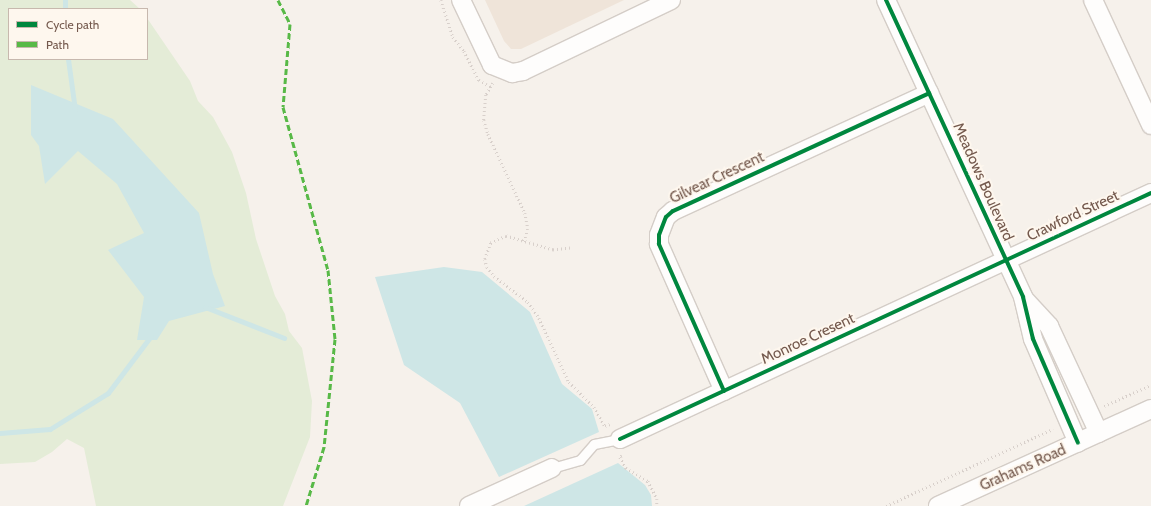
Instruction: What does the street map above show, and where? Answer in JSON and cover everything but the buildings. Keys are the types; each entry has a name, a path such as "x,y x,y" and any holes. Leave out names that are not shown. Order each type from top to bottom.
{"street":[{"path":"461,0 492,65 501,70 512,73 523,70 671,0"},
{"name":"Meadows Boulevard","path":"886,0 1006,260 1022,297 1033,339 1078,443"},
{"path":"1094,0 1151,125"},
{"name":"Gilvear Crescent","path":"724,391 660,244 661,226 666,217 673,211 929,93"},
{"name":"Crawford Street","path":"1006,260 1151,192"},
{"name":"Monroe Cresent","path":"621,438 1006,260"},
{"name":"Meadows Boulevard","path":"1022,297 1049,326 1099,433"},
{"name":"Grahams Road","path":"938,506 1151,409"},
{"name":"Monroe Cresent","path":"469,506 552,468"}],"lane":[{"name":"Monroe Cresent","path":"552,468 580,460 594,444 621,438"}],"path":[{"path":"441,0 453,37 464,51 479,80 491,87"},
{"path":"501,70 486,95 484,120 488,134 525,213 528,229 524,242"},
{"path":"570,248 554,250 506,236 498,238 487,250 487,268 494,276 528,302 542,324 568,382 594,407 605,426 615,421 621,438 629,453 620,457 626,468 648,481 657,498 657,506"},
{"path":"1102,406 1151,385"},
{"path":"886,506 1056,427"}],"shaded area":[{"path":"485,0 624,0 521,49 511,49 504,41"}],"green space":[{"path":"0,0 130,0 139,8 8,8 8,60 148,60 148,19 190,81 198,101 213,117 232,152 246,193 256,239 275,296 285,314 289,331 302,348 312,401 310,437 283,506 96,506 84,448 67,439 52,452 35,462 0,464"}],"water":[{"path":"31,85 113,119 199,213 213,274 225,306 169,321 157,340 137,340 144,297 108,250 144,233 117,184 78,151 45,184 39,146 31,135"},
{"path":"444,267 482,272 530,312 562,384 592,409 599,432 499,477 460,403 404,365 375,277"},
{"path":"618,463 645,485 651,495 652,506 524,506"}],"waterway":[{"path":"65,0 65,8"},
{"path":"68,60 75,110"},
{"path":"205,307 284,338"},
{"path":"0,433 50,429 108,393 151,336"}],"marked path":[{"path":"278,0 290,24 283,107 328,270 335,339 324,447 306,506"}],"cycle path":[{"path":"886,0 1023,297 1033,339 1078,443"},
{"path":"724,391 659,244 659,235 666,217 673,211 929,93"},
{"path":"620,439 1151,193"}]}
